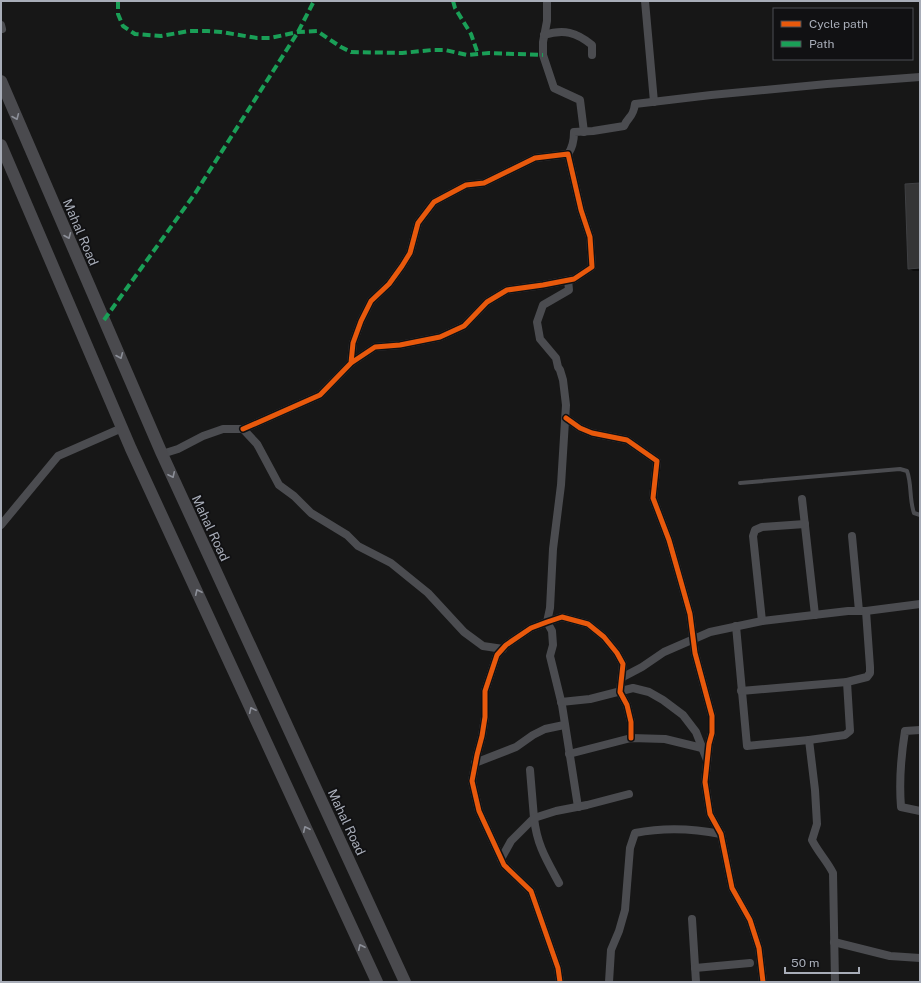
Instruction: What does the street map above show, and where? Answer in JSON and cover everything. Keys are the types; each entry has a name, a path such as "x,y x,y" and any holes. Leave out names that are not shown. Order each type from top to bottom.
{"main road":[{"name":"Mahal Road","path":"1,81 162,454 405,982"},
{"path":"1,145 122,428 377,982"}],"street":[{"path":"548,1 543,56 554,88 580,100 584,132"},
{"path":"645,1 654,102"},
{"path":"544,35 554,32 567,31 583,38 592,45 592,55"},
{"path":"162,454 178,449 203,436 223,429 243,429 320,395 351,363 375,347 400,345 440,337 464,326 487,302 507,290 574,279 592,267 590,237 581,210 568,154 572,148 574,132 624,126 634,112 635,104 827,84 920,77"},
{"path":"351,363 353,343 361,321 371,301 389,284 402,266 410,253 418,223 434,202 466,185 484,183 535,158 568,154"},
{"path":"568,280 569,290 544,305 537,322 540,339 556,358 563,380 566,418 562,449 561,485 553,549 550,608 547,622 552,632 553,645 550,656 561,702 578,807"},
{"path":"566,418 580,428 592,433 627,440 657,461 653,498 670,540 690,614 695,653 712,716 712,733 705,782 710,814 721,834 732,888 750,920 759,948 763,982"},
{"path":"1,525 58,456 122,428"},
{"path":"243,429 257,444 279,485 294,496 311,513 347,535 358,546 391,563 428,593 464,632 483,646 503,649"},
{"path":"802,499 814,615"},
{"path":"762,620 753,536 755,530 762,527 805,524"},
{"path":"741,691 847,682 867,677 870,674 863,611 852,536"},
{"path":"623,677 642,667 664,652 710,632 762,620 863,611 920,604"},
{"path":"560,982 558,968 531,891 504,865 479,811 472,781 484,723 485,691 497,655 531,628 547,622 562,617 588,624 604,636 617,653 623,664 623,677 620,692 631,722 631,738"},
{"path":"736,626 747,746 845,735 850,731 847,682"},
{"path":"561,702 590,699 633,688 649,692 663,700 683,715 696,732 707,762"},
{"path":"475,763 516,747 533,735 545,729 564,726"},
{"path":"920,730 905,732 902,752 900,793 901,807 920,811"},
{"path":"569,754 631,738 665,739 702,748"},
{"path":"809,740 815,790 817,824 812,840 818,852 827,862 833,873 835,982"},
{"path":"530,770 536,835 539,845 559,882"},
{"path":"501,859 511,841 534,818 556,811 629,794"},
{"path":"609,982 611,950 619,931 625,910 630,848 635,833 654,829 672,828 721,834"},
{"path":"692,919 696,982"},
{"path":"834,942 890,956 920,957"},
{"path":"695,968 750,963"}],"lane":[{"path":"740,483 900,469 907,471 909,476 912,507 914,513 920,515"}],"building":[{"path":"920,183 920,268 908,269 905,184"}],"marked path":[{"path":"118,1 118,14 123,26 135,34 161,36 189,31 208,31 257,38 270,38 298,32 317,31 351,52 402,53 445,50 467,55 489,53 543,55"},
{"path":"104,320 196,192 298,32 314,1"},
{"path":"453,1 455,8 471,34 478,54"}],"cycle path":[{"path":"243,429 320,395 351,363 375,347 400,345 440,337 464,326 487,302 507,290 574,279 592,267 590,237 581,210 568,154 535,158 484,183 466,185 434,202 418,223 410,253 402,266 389,284 371,301 361,321 353,343 351,363"},
{"path":"566,418 580,428 592,433 627,440 657,461 653,498 669,540 690,614 695,653 712,716 712,733 709,744 705,782 710,814 721,834 732,888 750,920 759,948 763,982"},
{"path":"560,982 558,968 531,891 504,865 479,811 472,781 485,717 485,691 497,655 506,645 531,628 547,622 562,617 588,624 604,637 617,653 623,664 620,692 627,705 631,722 631,738"}]}
